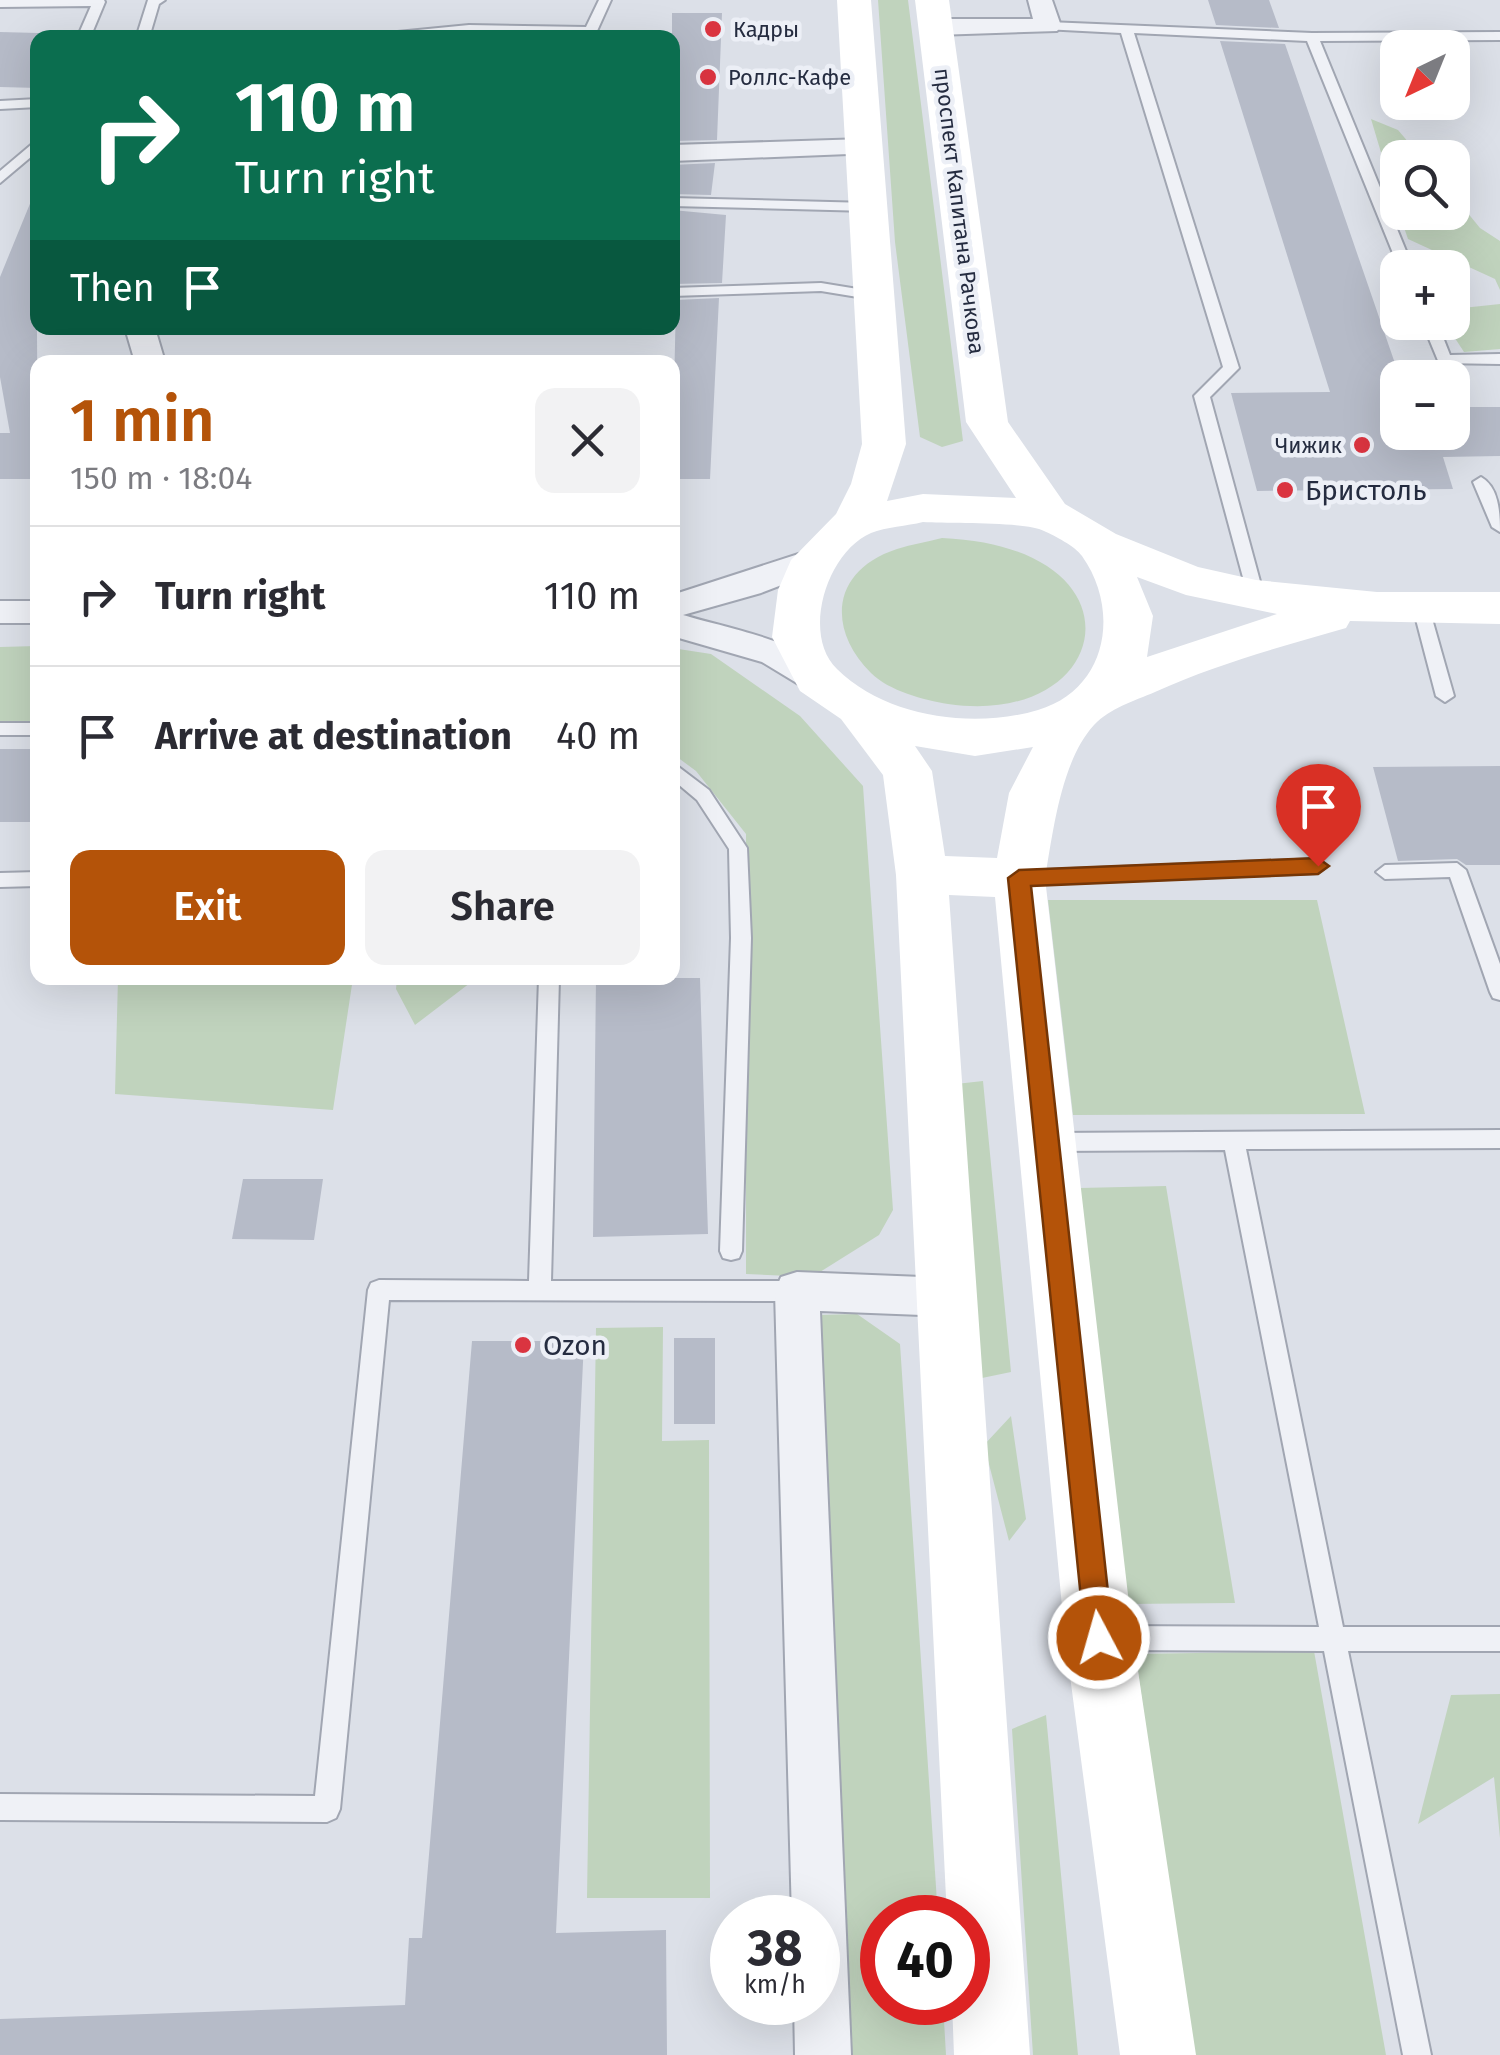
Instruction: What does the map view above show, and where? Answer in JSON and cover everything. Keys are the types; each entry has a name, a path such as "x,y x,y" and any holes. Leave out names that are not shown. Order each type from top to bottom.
{"street":[{"path":"680,605 749,586 814,560 854,522 872,484 884,444 854,0"},
{"path":"934,14 1048,26 1040,0"},
{"name":"проспект Капитана Рачкова","path":"934,14 952,173 988,422 1049,514"},
{"path":"680,153 864,148"},
{"path":"854,522 923,508 1049,514 1100,545 1186,580 1256,596 1399,608 1500,608"},
{"path":"1100,545 1130,616 1123,658 1082,708 1034,792 1019,878 1099,1638 1158,2055"},
{"path":"814,560 802,590 796,637 817,678"},
{"path":"680,626 774,654 858,707 912,728 975,738 1034,729 1188,656 1280,627 1399,608"},
{"path":"0,612 30,612"},
{"path":"858,707 907,771 922,875 992,2055"},
{"path":"922,875 1019,878"},
{"path":"823,2055 797,1292 947,1297"}],"lane":[{"path":"144,30 153,2 159,0"},
{"path":"591,30 606,0"},
{"path":"0,3 99,2 87,30"},
{"path":"1048,26 1312,37 1500,36"},
{"path":"1126,29 1231,368 1202,396 1256,596"},
{"path":"459,30 530,30"},
{"path":"1312,37 1399,250"},
{"path":"0,105 30,103"},
{"path":"0,179 30,151"},
{"path":"680,202 869,207"},
{"path":"680,292 821,287 876,296"},
{"path":"1436,340 1444,360 1500,359"},
{"path":"1482,482 1500,527"},
{"path":"1399,608 1446,696"},
{"path":"0,729 30,728"},
{"path":"680,775 702,795 738,848 740,938 731,1252"},
{"path":"1019,878 1318,866"},
{"path":"1385,872 1456,870 1500,992"},
{"path":"0,880 30,879"},
{"path":"540,1290 550,985"},
{"path":"1046,1142 1500,1139"},
{"path":"1234,1141 1417,2055"},
{"path":"0,1807 327,1809 379,1290 797,1292"},
{"path":"1099,1638 1500,1639"}],"green space":[{"path":"878,0 908,0 963,441 942,447 920,437 895,242"},
{"path":"1371,119 1398,130 1407,140 1380,140 1380,149"},
{"path":"1470,216 1500,241 1500,290 1495,279 1470,268 1470,250 1432,250 1408,239 1405,230 1470,230"},
{"path":"1500,304 1500,349 1464,352 1456,340 1470,340 1470,307"},
{"path":"942,538 1009,549 1054,571 1079,601 1085,633 1074,664 1046,689 1004,704 948,704 887,685 857,656 842,620 848,586 875,559 903,547"},
{"path":"30,646 30,721 0,721 0,647"},
{"path":"680,649 711,654 800,716 863,786 893,1210 879,1235 812,1277 746,1274 746,834 696,771 680,759"},
{"path":"1048,900 1317,900 1365,1114 1073,1115"},
{"path":"118,985 352,985 333,1110 115,1094"},
{"path":"396,985 467,985 415,1025"},
{"path":"983,1081 1011,1372 982,1378 956,1084"},
{"path":"1166,1186 1235,1603 1126,1604 1080,1188"},
{"path":"857,1314 900,1344 937,1895 860,1895 860,2025 944,2025 946,2055 845,2055 817,1315"},
{"path":"663,1327 662,1441 709,1440 710,1898 587,1898 596,1328"},
{"path":"1011,1416 1026,1519 1009,1541 984,1445"},
{"path":"1314,1651 1386,2055 1187,2055 1136,1654"},
{"path":"1500,1694 1500,1838 1494,1777 1418,1824 1451,1695"},
{"path":"1046,1715 1078,2055 1033,2055 1012,1729"}],"building":[{"path":"1208,0 1269,0 1279,28 1216,25"},
{"path":"672,13 722,13 717,140 680,141 680,30 672,30"},
{"path":"0,32 30,33 30,88 0,87"},
{"path":"1220,41 1285,44 1380,320 1380,340 1387,340 1394,360 1380,360 1380,450 1470,450 1470,407 1500,407 1500,456 1443,457 1453,489 1257,491 1231,393 1330,392"},
{"path":"715,163 711,195 680,194 680,165"},
{"path":"30,204 30,335 37,335 37,355 30,355 30,479 0,479 0,433 10,433 0,377 0,277"},
{"path":"680,211 726,215 722,283 680,284"},
{"path":"719,298 710,479 680,479 680,355 675,355 675,335 680,335 680,300"},
{"path":"0,749 30,749 30,822 0,822"},
{"path":"1500,766 1500,865 1466,865 1457,859 1398,861 1373,767"},
{"path":"680,978 700,978 708,1234 593,1237 596,985 680,985"},
{"path":"243,1179 323,1179 314,1240 232,1239"},
{"path":"674,1338 715,1338 715,1424 674,1424"},
{"path":"472,1341 584,1341 556,1933 666,1930 667,2055 0,2055 0,2019 405,2005 409,1938 422,1938"}],"place":[{"name":"Кадры","path":"713,29"},
{"name":"Роллс-Кафе","path":"708,77"},
{"name":"Чижик","path":"1362,445"},
{"name":"Бристоль","path":"1285,490"},
{"name":"Ozon","path":"523,1345"}],"route":[{"path":"1099,1638 1019,878 1318,866"}]}
